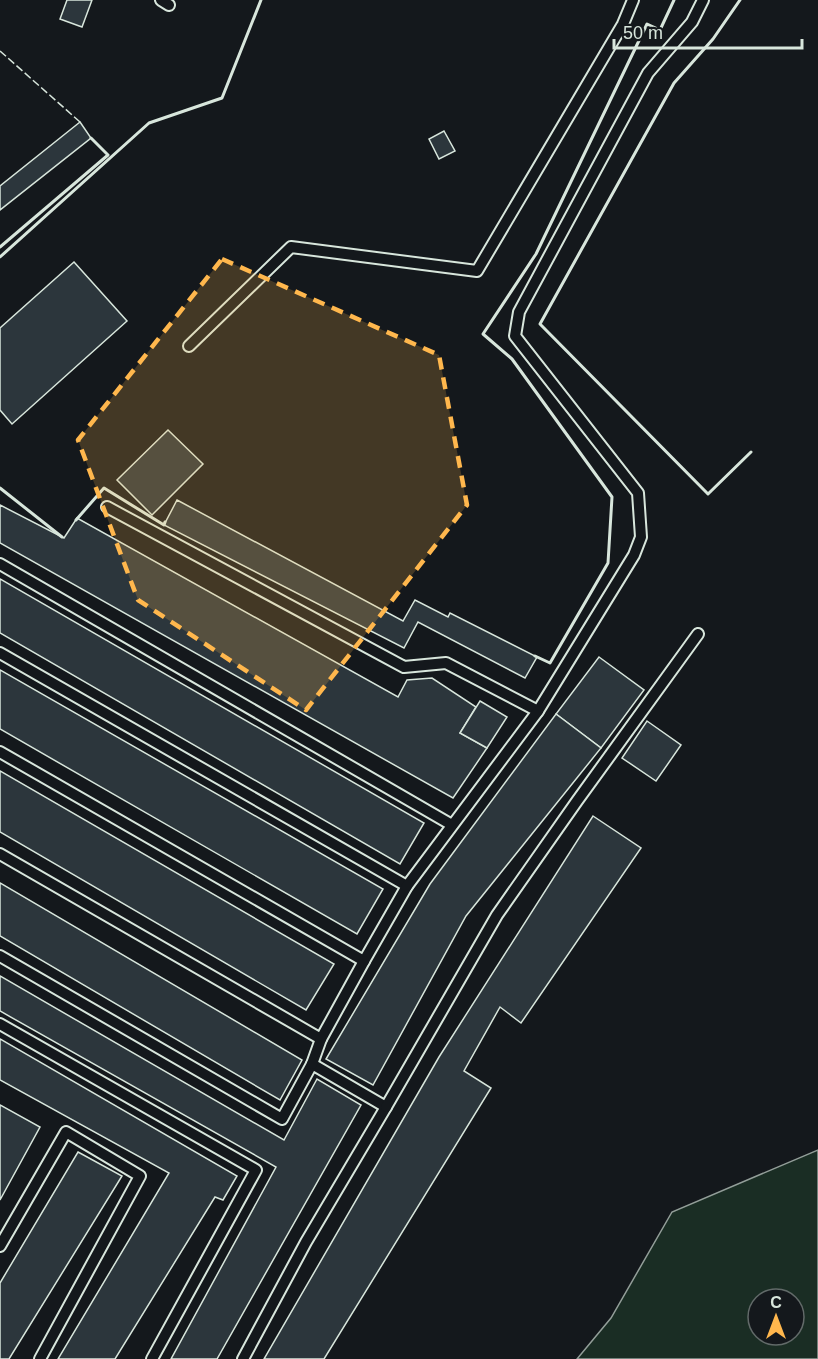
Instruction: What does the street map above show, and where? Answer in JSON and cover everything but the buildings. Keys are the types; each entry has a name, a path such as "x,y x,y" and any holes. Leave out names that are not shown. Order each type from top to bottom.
{"lane":[{"path":"189,346 291,247 477,271 623,24 633,0"},
{"path":"0,956 282,1119 312,1064 321,1040 407,886 538,711 634,555 641,537 638,493 515,336 519,312 648,73 692,22 704,0"},
{"path":"107,507 404,667 446,663 538,711"},
{"path":"0,564 452,825"},
{"path":"243,1359 306,1242 497,915 576,801 698,634"},
{"path":"0,653 407,886"},
{"path":"0,752 364,961"},
{"path":"0,854 321,1040"},
{"path":"0,1024 256,1170 152,1359"},
{"path":"312,1064 386,1107"},
{"path":"0,1246 66,1132 140,1176 40,1359"}],"highlighted area":[{"path":"222,259 439,355 467,505 306,710 138,600 78,440"}],"green space":[{"path":"818,1150 818,1359 577,1359 611,1318 672,1212"}],"fence":[{"path":"0,51 80,122"}],"wall":[{"path":"0,257 149,123 222,98 261,0"},
{"path":"535,656 550,663 608,563 612,497 512,359 483,334 536,254 647,24 660,30 674,0"},
{"path":"740,0 713,39 674,83 540,324 708,494 751,452"},
{"path":"0,247 108,155 91,138"},
{"path":"0,488 62,537"},
{"path":"76,520 104,488 164,525 165,522"}]}
